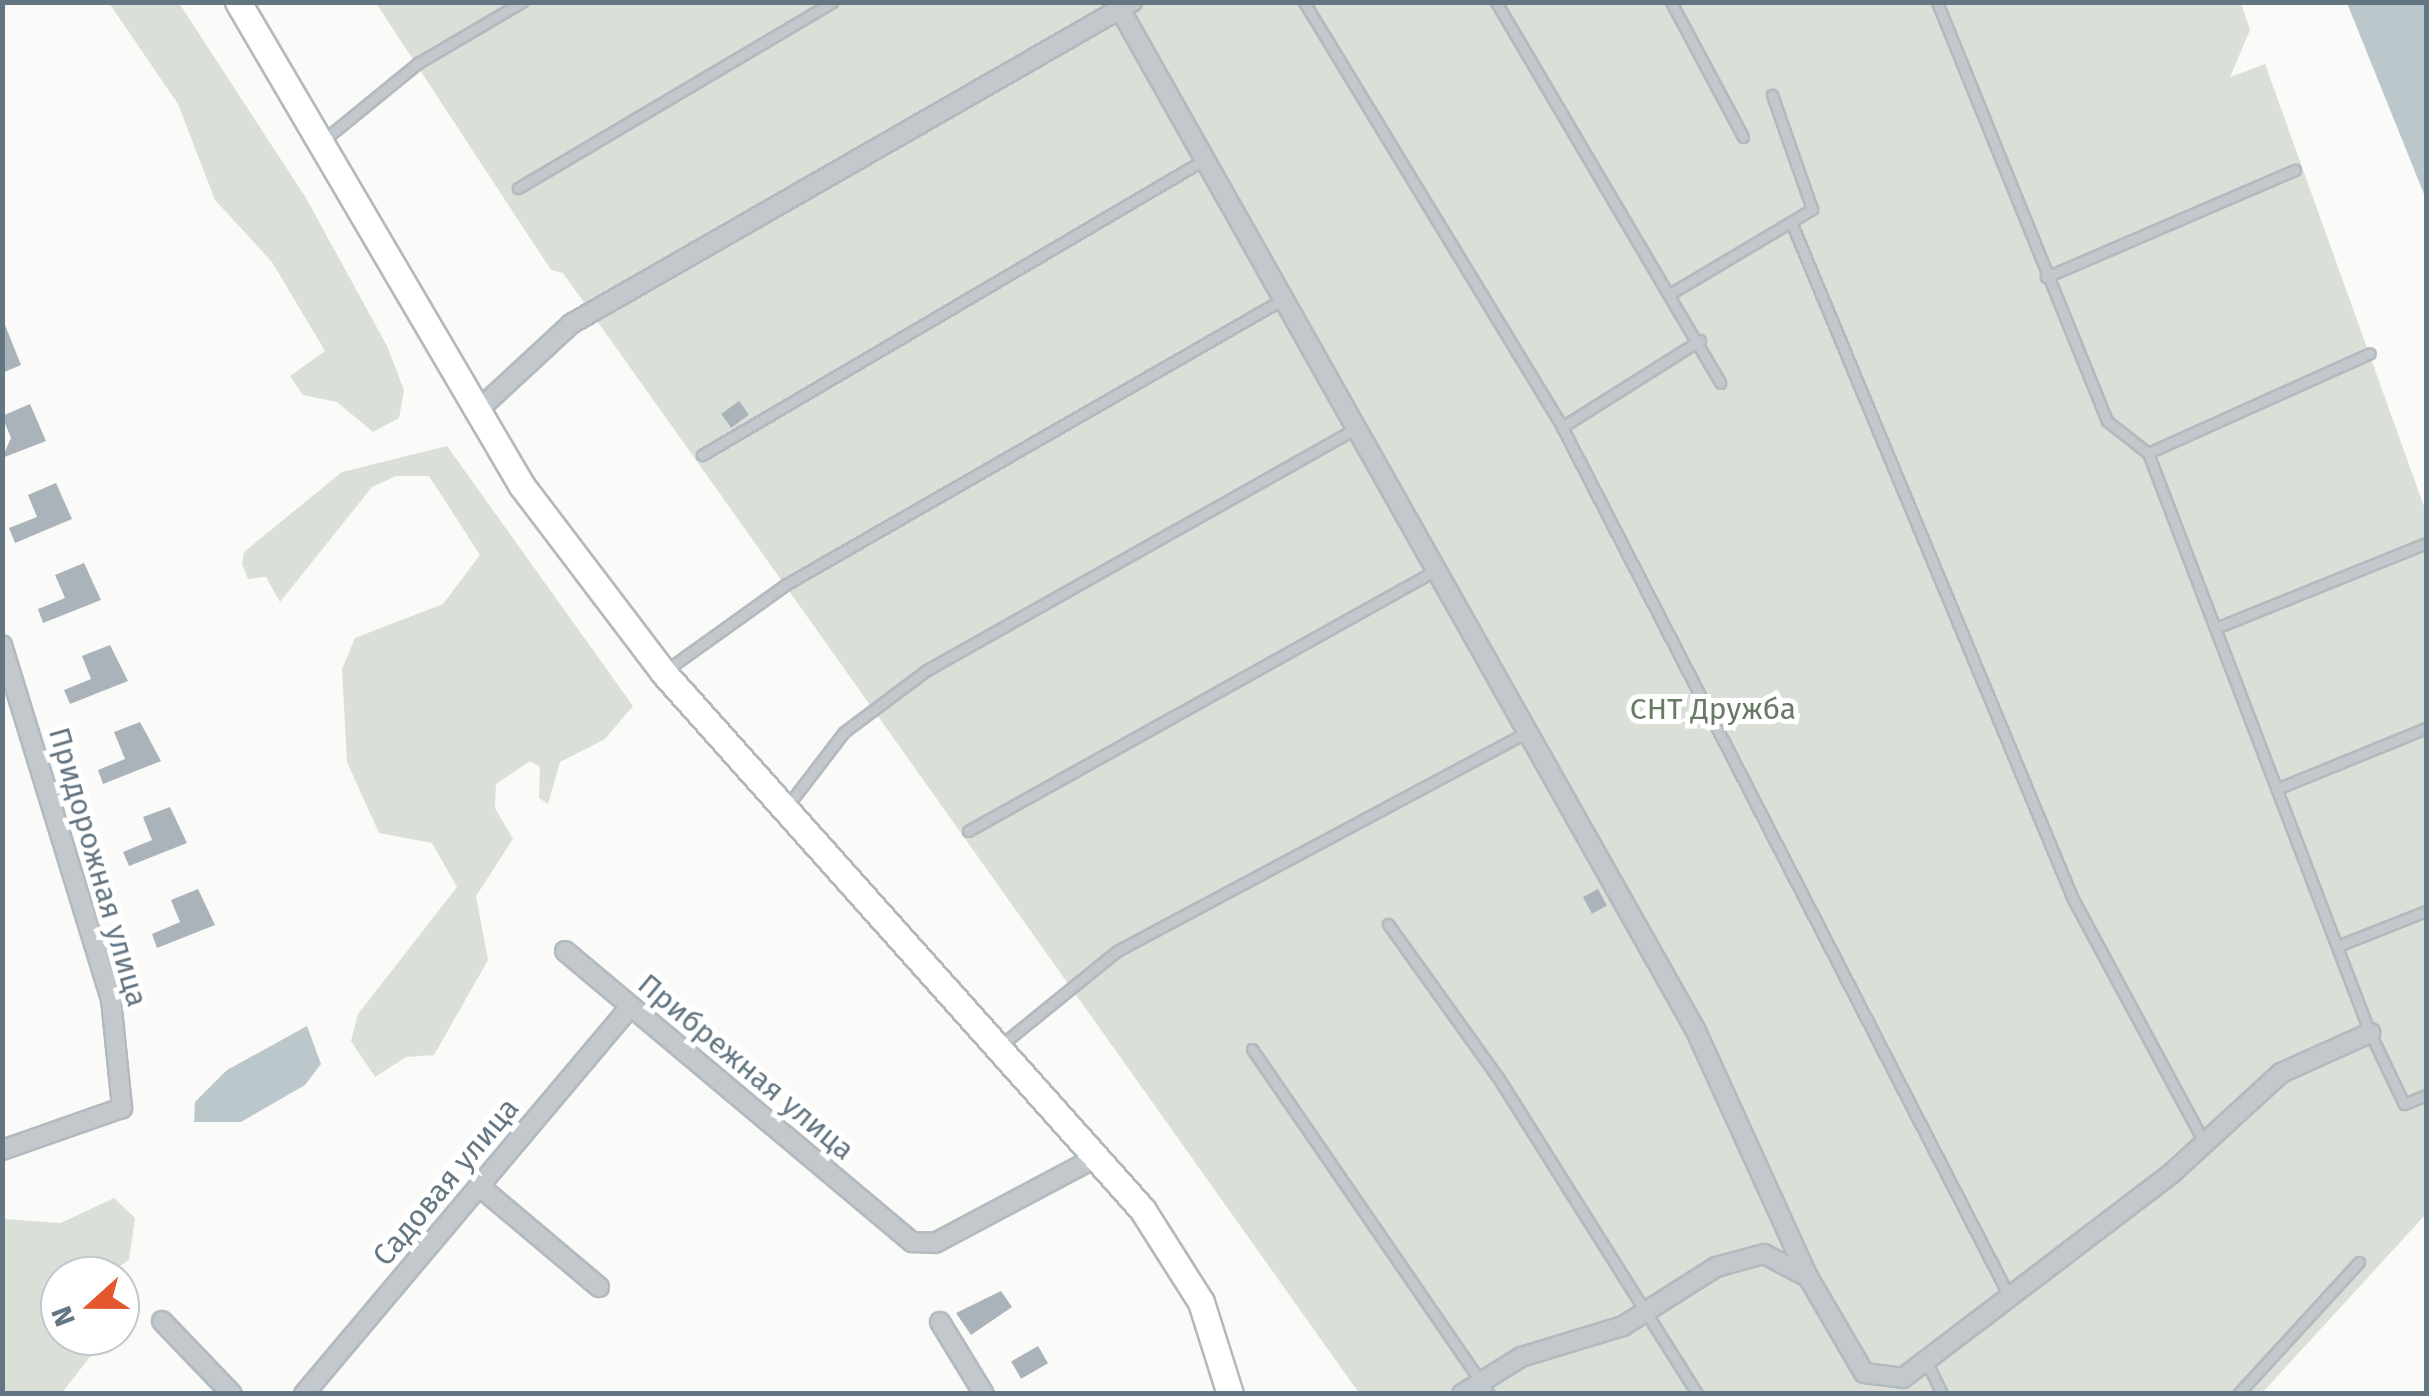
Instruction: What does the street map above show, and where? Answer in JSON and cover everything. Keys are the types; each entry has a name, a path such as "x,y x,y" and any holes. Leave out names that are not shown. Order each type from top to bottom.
{"main road":[{"path":"238,2 326,139 475,413 663,672 784,812 1098,1157 1186,1275 1230,1394"}],"street":[{"path":"475,413 581,318 1122,5 1202,160 1359,428 1695,1029 1808,1277 1864,1373 1904,1378 1929,1367 2281,1073 2370,1033"},
{"name":"Придорожная улица","path":"2,645 111,999 122,1108 2,1150"},
{"name":"Прибрежная улица","path":"566,952 912,1242 935,1242 1098,1157"},
{"name":"Садовая улица","path":"304,1394 631,1006"},
{"path":"479,1186 599,1286"},
{"path":"1462,1394 1648,1313 1741,1256 1764,1254 1808,1277"},
{"path":"162,1322 232,1394"},
{"path":"940,1322 984,1394"}],"lane":[{"path":"326,139 418,62 522,2"},
{"path":"518,188 832,2"},
{"path":"1304,2 1562,427 2011,1300"},
{"path":"1496,2 1672,292 1720,383"},
{"path":"1670,2 1743,137"},
{"path":"1937,2 2107,421 2148,453 2340,945 2370,1033 2404,1104 2426,1095"},
{"path":"1672,292 1790,222 1814,198 1772,95"},
{"path":"702,455 1202,160"},
{"path":"2046,277 2295,170"},
{"path":"1790,222 2073,899 2203,1140"},
{"path":"663,672 785,585 1285,298"},
{"path":"1562,427 1700,340"},
{"path":"2148,453 2370,354"},
{"path":"784,812 870,708 1359,428"},
{"path":"2216,628 2426,542"},
{"path":"968,830 1438,569"},
{"path":"2278,788 2426,728"},
{"path":"998,1048 1117,951 1528,731"},
{"path":"2340,945 2426,912"},
{"path":"1388,924 1648,1313 1697,1394"},
{"path":"1252,1049 1485,1387"},
{"path":"2238,1394 2358,1262"},
{"path":"1929,1367 1942,1394"}],"green space":[{"path":"109,3 179,3 306,198 387,346 404,390 399,418 373,432 337,402 303,395 290,376 325,351 272,262 215,200 178,104"},
{"name":"СНТ Дружба","path":"376,3 2241,3 2250,30 2230,77 2265,64 2426,512 2426,1214 2262,1393 1359,1393 563,273 551,270"},
{"path":"447,446 633,706 605,739 560,762 548,804 539,798 540,767 530,761 496,784 495,808 513,839 476,896 488,960 434,1055 406,1057 375,1077 351,1041 358,1014 457,887 432,843 379,833 347,762 342,669 355,638 443,604 480,555 429,476 396,476 372,487 280,602 266,577 248,579 242,564 244,552 342,472"},
{"path":"114,1198 135,1218 130,1256 40,1256 40,1356 91,1356 62,1393 3,1393 3,1219 61,1223"}],"shaded area":[{"path":"2347,3 2426,3 2426,199"},
{"path":"307,1026 321,1064 305,1085 241,1122 194,1122 195,1102 227,1070"}],"building":[{"path":"2,321 21,365 2,373"},
{"path":"739,401 749,415 731,428 721,414"},
{"path":"30,404 46,441 2,458 11,438 2,416"},
{"path":"56,483 72,519 15,543 9,528 37,517 28,495"},
{"path":"84,563 101,600 43,623 38,609 65,598 55,575"},
{"path":"110,645 128,681 70,704 64,690 91,679 82,656"},
{"path":"140,722 161,761 103,784 98,770 125,759 114,732"},
{"path":"170,807 187,843 129,866 123,852 152,840 143,817"},
{"path":"198,889 215,925 157,948 152,934 180,922 171,900"},
{"path":"1598,889 1607,906 1592,914 1583,897"},
{"path":"1001,1291 1012,1307 971,1335 956,1313"},
{"path":"1038,1346 1048,1363 1021,1379 1011,1362"}]}
